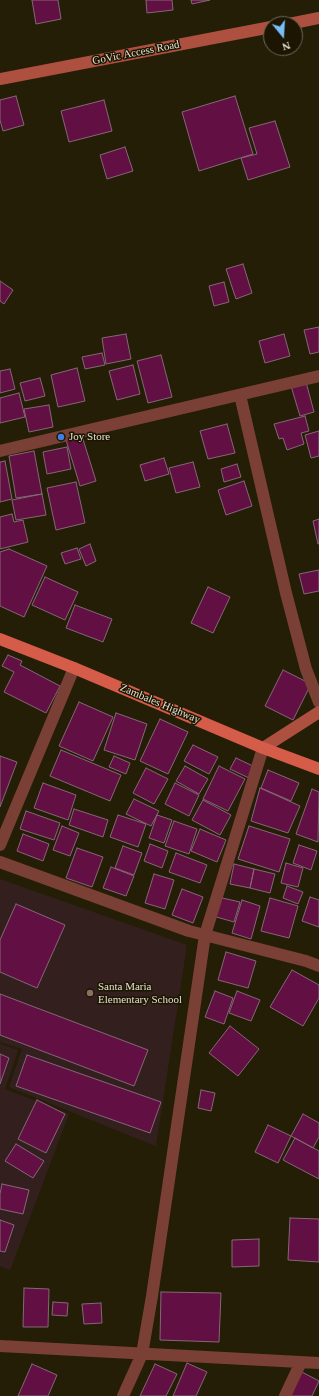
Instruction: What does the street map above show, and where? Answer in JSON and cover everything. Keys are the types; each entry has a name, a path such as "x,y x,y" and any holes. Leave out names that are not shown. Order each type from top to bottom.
{"main road":[{"path":"303,21 319,18"},
{"name":"GoVic Access Road","path":"0,79 263,29"},
{"name":"Zambales Highway","path":"0,639 74,668 263,748 319,769"},
{"path":"263,748 319,712"}],"street":[{"path":"0,451 319,376"},
{"path":"240,395 286,593 306,669 319,702"},
{"path":"0,845 74,668"},
{"path":"123,1396 142,1354 152,1296 205,935 263,748"},
{"path":"0,862 189,931 306,961 319,966"},
{"path":"0,1347 319,1363"},
{"path":"285,1396 301,1362"}],"shaded area":[{"name":"Santa Maria Elementary School","path":"0,879 187,945 156,1146 9,1087 22,1049 0,1042"},
{"path":"0,1044 18,1050 5,1089 69,1114 10,1270 0,1266"}],"building":[{"path":"32,0 58,0 61,19 36,24"},
{"path":"146,0 172,0 173,10 147,13"},
{"path":"191,0 210,0 192,4"},
{"path":"16,96 24,125 3,131 0,120 0,100"},
{"path":"235,96 253,154 199,171 182,112"},
{"path":"104,100 112,131 69,142 61,111"},
{"path":"275,121 290,167 248,180 241,158 257,154 249,128"},
{"path":"125,147 133,171 107,179 100,155"},
{"path":"243,264 252,293 236,299 226,269"},
{"path":"0,281 13,290 4,304 0,301"},
{"path":"224,282 229,302 214,306 209,286"},
{"path":"319,327 319,352 310,354 304,330"},
{"path":"126,334 131,359 106,364 102,338"},
{"path":"284,334 290,356 265,363 259,341"},
{"path":"102,353 105,365 85,369 82,357"},
{"path":"161,355 172,397 148,403 137,361"},
{"path":"133,365 140,394 117,400 109,371"},
{"path":"77,368 85,401 58,407 51,375"},
{"path":"10,369 15,389 0,393 0,371"},
{"path":"40,378 45,396 25,401 20,383"},
{"path":"306,382 314,412 300,416 291,386"},
{"path":"19,393 25,417 0,423 0,398"},
{"path":"49,405 53,427 29,432 24,409"},
{"path":"305,416 309,431 301,433 304,444 287,450 283,438 279,439 274,424"},
{"path":"227,424 235,453 208,459 200,431"},
{"path":"319,431 319,456 311,458 305,435"},
{"path":"82,436 96,481 80,486 66,440"},
{"path":"67,447 71,469 47,474 43,452"},
{"path":"34,451 42,494 16,498 9,456"},
{"path":"164,458 169,474 145,481 140,465"},
{"path":"5,461 12,499 0,502 0,462"},
{"path":"193,462 200,487 176,493 169,468"},
{"path":"237,464 241,477 224,482 221,469"},
{"path":"244,481 252,506 226,515 218,490"},
{"path":"76,482 85,523 56,530 47,488"},
{"path":"42,494 46,515 16,520 12,500"},
{"path":"12,514 14,522 23,520 28,542 0,549 0,517"},
{"path":"319,519 319,544 318,544 313,521"},
{"path":"90,544 96,561 86,566 79,549"},
{"path":"77,548 81,559 65,564 61,553"},
{"path":"9,549 47,566 24,617 0,606 0,552"},
{"path":"319,570 319,591 304,594 299,574"},
{"path":"45,577 78,592 65,620 32,605"},
{"path":"208,587 230,597 213,633 191,623"},
{"path":"75,605 112,619 103,642 66,628"},
{"path":"8,655 22,661 20,665 60,686 46,713 4,692 14,672 2,666"},
{"path":"283,670 311,684 293,720 265,706"},
{"path":"79,702 113,717 93,761 59,746"},
{"path":"116,713 147,724 135,760 104,750"},
{"path":"160,719 188,732 168,774 140,761"},
{"path":"193,745 218,757 209,774 184,761"},
{"path":"61,750 121,775 110,801 50,776"},
{"path":"0,756 17,762 0,807"},
{"path":"114,756 130,763 126,774 109,767"},
{"path":"236,758 255,767 249,778 230,769"},
{"path":"185,766 208,779 199,794 176,781"},
{"path":"219,766 245,779 228,811 203,799"},
{"path":"146,768 168,779 154,804 133,793"},
{"path":"268,770 299,783 291,801 261,788"},
{"path":"43,783 76,795 68,820 34,808"},
{"path":"175,783 199,795 189,816 165,804"},
{"path":"260,788 300,806 288,833 251,821"},
{"path":"312,789 319,792 318,842 296,834"},
{"path":"134,799 159,811 151,826 126,814"},
{"path":"203,800 231,815 220,835 192,820"},
{"path":"74,809 108,820 103,837 69,825"},
{"path":"26,811 60,823 54,840 20,829"},
{"path":"118,815 146,824 138,847 110,837"},
{"path":"157,815 172,820 164,843 149,838"},
{"path":"174,821 197,829 189,854 165,846"},
{"path":"62,826 79,833 70,856 53,850"},
{"path":"249,826 290,839 279,872 238,859"},
{"path":"200,829 226,840 217,862 191,851"},
{"path":"23,834 49,844 43,861 17,851"},
{"path":"150,844 168,851 162,868 144,861"},
{"path":"299,845 317,851 311,870 293,863"},
{"path":"123,846 142,853 134,875 115,868"},
{"path":"77,848 103,857 92,887 66,878"},
{"path":"176,853 207,865 200,883 169,872"},
{"path":"286,863 303,868 298,887 281,883"},
{"path":"234,864 254,869 250,888 230,884"},
{"path":"111,867 134,876 126,896 103,888"},
{"path":"254,869 275,874 270,893 250,888"},
{"path":"154,874 174,880 165,909 145,903"},
{"path":"287,886 303,892 298,904 283,898"},
{"path":"182,889 203,897 193,923 172,915"},
{"path":"218,897 240,902 234,922 213,916"},
{"path":"310,897 319,900 319,927 302,921"},
{"path":"270,898 298,906 289,938 261,931"},
{"path":"242,900 260,906 251,939 232,933"},
{"path":"16,904 65,925 37,988 0,972 0,940"},
{"path":"226,952 256,961 248,988 218,980"},
{"path":"292,970 319,985 319,998 303,1026 270,1007"},
{"path":"215,991 233,998 224,1024 205,1017"},
{"path":"237,991 260,1000 251,1021 229,1013"},
{"path":"0,994 148,1050 134,1086 0,1035"},
{"path":"230,1026 259,1049 238,1076 209,1053"},
{"path":"0,1054 9,1058 0,1084"},
{"path":"27,1055 161,1102 150,1133 16,1086"},
{"path":"201,1090 215,1093 211,1111 198,1108"},
{"path":"37,1100 65,1114 46,1153 18,1139"},
{"path":"303,1114 319,1123 319,1137 313,1148 291,1136"},
{"path":"268,1125 291,1136 278,1163 255,1152"},
{"path":"295,1138 319,1151 319,1179 283,1160"},
{"path":"16,1144 44,1161 33,1178 5,1161"},
{"path":"2,1184 29,1190 23,1214 0,1209"},
{"path":"290,1218 319,1219 319,1262 288,1260"},
{"path":"0,1220 14,1225 5,1252 0,1251"},
{"path":"259,1239 259,1266 232,1267 232,1240"},
{"path":"24,1288 49,1289 48,1327 23,1327"},
{"path":"161,1292 221,1293 219,1342 160,1340"},
{"path":"53,1302 68,1303 67,1316 52,1315"},
{"path":"101,1303 102,1323 84,1324 82,1304"},
{"path":"187,1363 207,1372 196,1396 173,1396"},
{"path":"32,1364 57,1375 48,1396 18,1396"},
{"path":"155,1364 177,1374 166,1396 140,1396"},
{"path":"300,1371 319,1381 312,1396 288,1396"}],"place":[{"name":"Joy Store","path":"61,437"},
{"name":"Santa Maria Elementary School","path":"90,993"}]}
